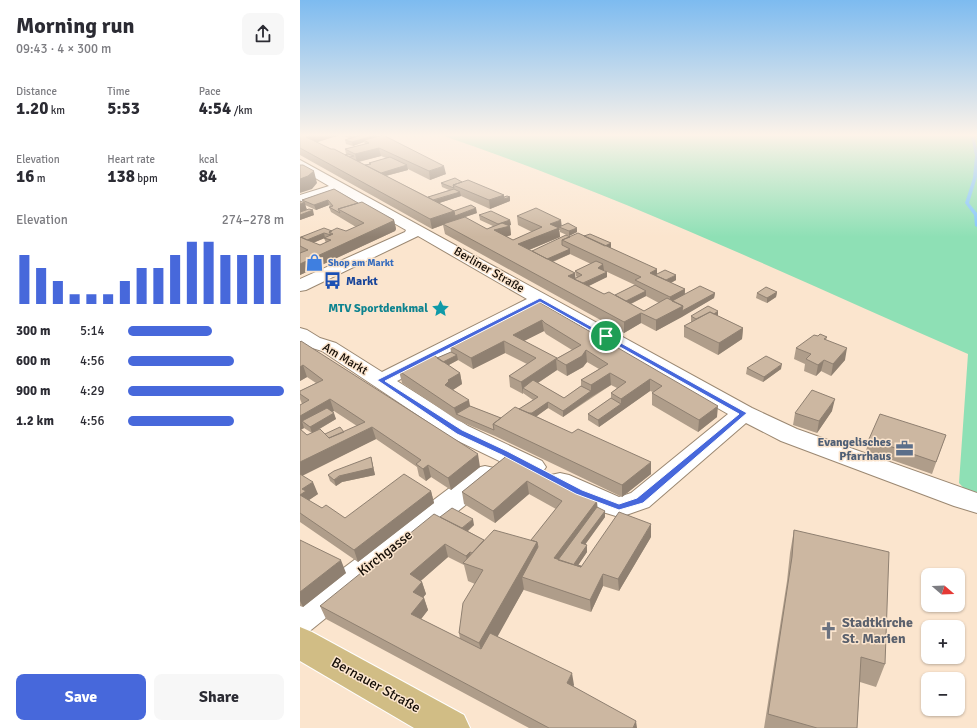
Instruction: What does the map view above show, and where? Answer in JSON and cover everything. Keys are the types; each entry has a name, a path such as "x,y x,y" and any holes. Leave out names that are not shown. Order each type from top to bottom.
{"main road":[{"name":"Bernauer Straße","path":"300,643 451,728"}],"street":[{"name":"Berliner Straße","path":"309,169 744,413 789,435 970,501"},
{"path":"300,199 340,187"},
{"path":"300,286 411,235 415,228"},
{"name":"Am Markt","path":"300,334 313,342 329,347 380,380 540,300"},
{"path":"380,380 460,432 505,453 579,492 619,507 640,500 744,413"},
{"name":"Kirchgasse","path":"300,620 498,465 505,453"}],"green space":[{"path":"535,169 977,169 977,502 959,483 968,354 772,267 575,184"}],"building":[{"path":"300,169 310,169 314,171 308,176 300,179"},
{"path":"338,169 373,169 454,211 430,219"},
{"path":"373,169 394,169 381,173"},
{"path":"425,169 435,169 429,171"},
{"path":"455,178 462,182 453,185 454,188 441,183"},
{"path":"468,180 504,195 489,200 453,185"},
{"path":"334,189 358,203 338,209 340,213 329,207 333,206 328,200 314,205 302,200"},
{"path":"454,189 460,192 433,200 428,197"},
{"path":"362,202 394,220 300,264 300,253 308,250 300,246 300,237 320,245 331,240 324,238 333,234 329,232 337,228 346,231 364,223 338,209"},
{"path":"471,205 476,208 455,216 454,211"},
{"path":"536,208 561,220 550,224 559,228 518,244 575,273 568,276 604,294 609,292 644,311 667,298 683,306 656,320 641,313 624,322 443,224 465,217 487,229 502,223 510,226 494,230 513,240 542,227 517,216"},
{"path":"309,209 313,210 300,215 300,212"},
{"path":"491,211 510,220 498,224 479,215"},
{"path":"568,223 577,228 569,231 559,227"},
{"path":"324,228 332,231 329,232 331,235 324,233 307,240 301,237"},
{"path":"578,233 657,269 650,273 685,289 670,297 635,280 641,277 562,240"},
{"path":"590,234 611,243 605,246 584,236"},
{"path":"566,235 570,237 562,240 562,245 570,249 547,259 532,251"},
{"path":"596,261 603,264 598,268 607,272 583,283 574,279 582,275 575,271"},
{"path":"665,270 676,275 666,280 655,275"},
{"path":"635,285 646,291 626,301 615,295"},
{"path":"700,286 715,293 682,311 683,306 672,301"},
{"path":"766,287 777,292 767,298 757,293"},
{"path":"539,302 718,406 699,420 652,393 662,386 650,379 621,399 611,393 626,382 610,373 591,385 581,380 608,364 586,350 582,356 566,365 556,359 581,345 542,320 513,335 557,358 521,382 509,376 536,358 504,341 471,358 450,346"},
{"path":"708,306 718,311 714,314 710,312 696,319 691,316"},
{"path":"710,312 743,328 719,343 684,326"},
{"path":"820,334 827,337 824,339 847,348 833,364 824,360 818,365 806,359 811,354 796,348 814,335 818,336"},
{"path":"301,341 478,454 448,478 428,465 423,469 416,464 421,460 372,427 300,462 300,429 307,435 320,429 329,438 365,422 330,399 300,416 300,405 309,400 300,394 300,391 323,380 303,365 300,367"},
{"path":"451,352 457,355 443,362 437,358"},
{"path":"432,354 460,373 448,380 449,381 445,385 469,400 454,408 399,371"},
{"path":"766,356 782,364 764,377 747,368"},
{"path":"533,380 564,398 581,386 591,391 563,411 548,402 532,413 529,413 519,409 538,397 523,388"},
{"path":"812,390 835,399 819,421 795,413"},
{"path":"611,398 621,404 598,420 588,414"},
{"path":"470,406 501,418 493,424 494,430 456,414"},
{"path":"515,407 572,433 578,429 651,462 622,485 493,424"},
{"path":"327,408 334,413 310,427 302,421"},
{"path":"880,414 946,435 936,462 869,439"},
{"path":"340,427 344,432 329,438 325,434"},
{"path":"509,454 597,501 554,558 581,567 619,512 651,524 618,579 603,574 590,600 522,577 538,547 537,542 531,540 562,501 527,481 493,511 462,492"},
{"path":"371,457 373,468 339,476 334,480 328,475 334,471"},
{"path":"300,474 313,482 302,489 306,491 300,495"},
{"path":"404,474 431,491 354,550 300,513 300,495 322,508 326,505 345,518"},
{"path":"597,507 605,511 581,543 587,545 574,564 581,567 558,560"},
{"path":"452,508 473,519 462,528 440,517"},
{"path":"434,514 484,540 472,553 470,552 466,556 445,544 410,574 422,582 413,592 424,598 411,614 481,649 490,633 572,673 567,683 636,721 633,728 549,728 320,606"},
{"path":"494,530 537,542 479,643 459,633 463,603 483,570 463,563"},
{"name":"Stadtkirche St. Marien","path":"794,530 889,552 885,664 861,657 857,728 817,728 768,714 792,557"},
{"path":"300,540 341,560 300,592"}],"waterway":[{"path":"976,169 975,178 967,203 976,215 977,226"}],"place":[{"name":"Shop am Markt","path":"315,263"},
{"name":"Markt","path":"333,281"},
{"name":"MTV Sportdenkmal","path":"441,308"},
{"name":"Evangelisches Pfarrhaus","path":"904,449"},
{"name":"Stadtkirche St. Marien","path":"829,630"}],"route":[{"path":"540,300 606,336 744,413 640,500 619,507 602,502 579,492 505,453 460,432 380,380 540,300"}]}
